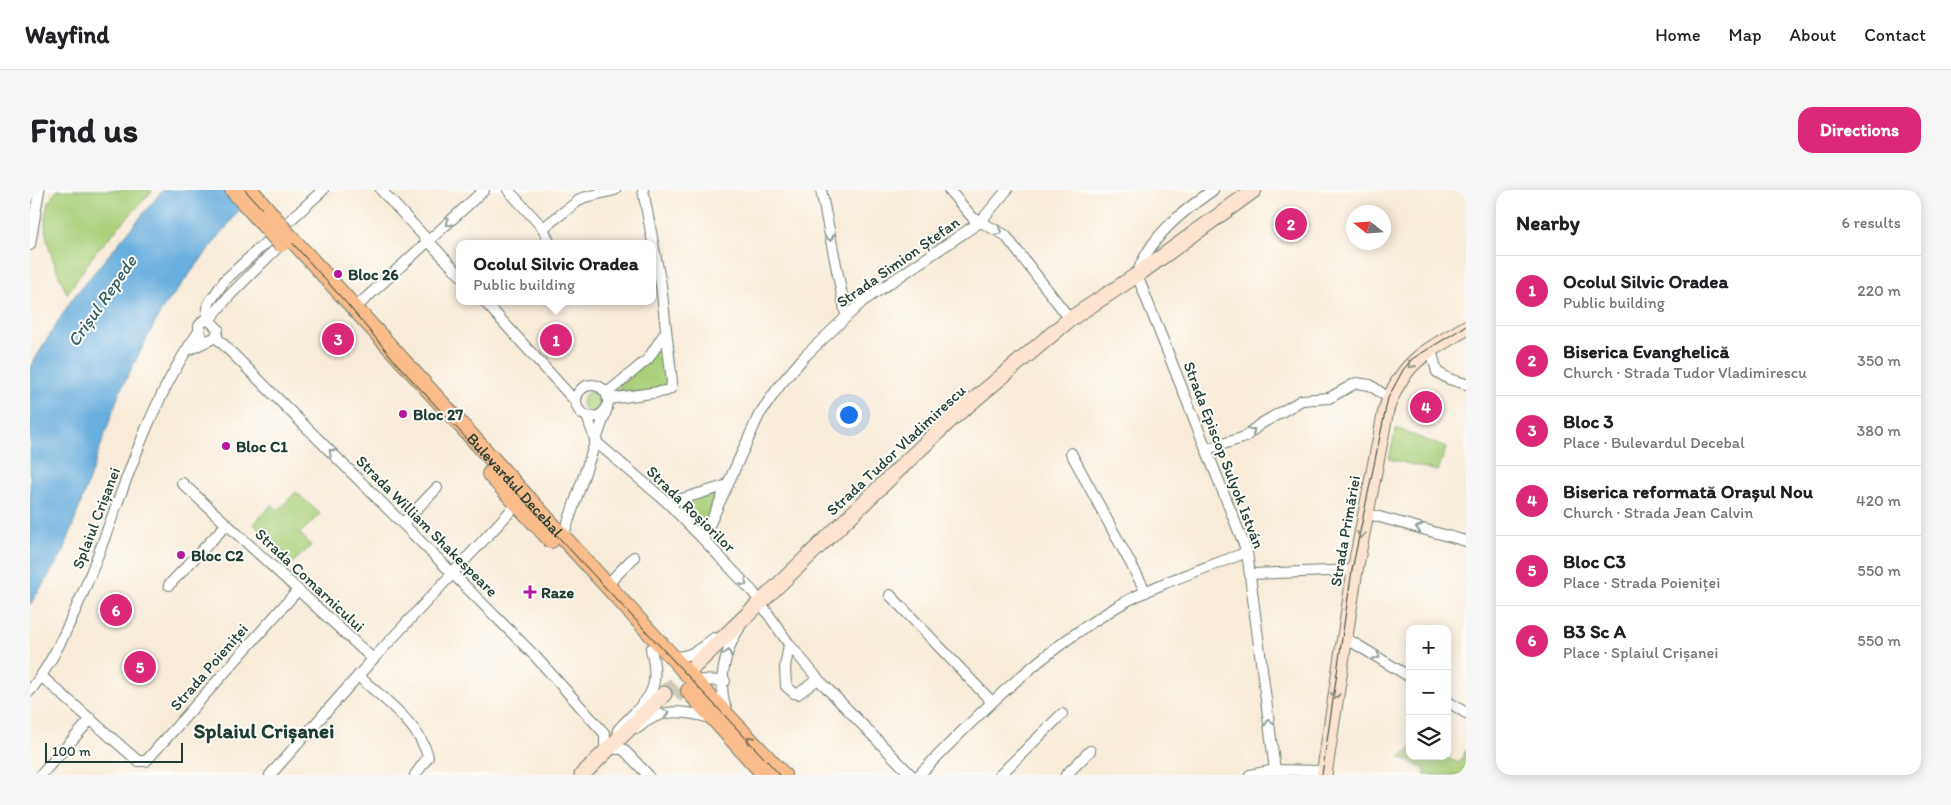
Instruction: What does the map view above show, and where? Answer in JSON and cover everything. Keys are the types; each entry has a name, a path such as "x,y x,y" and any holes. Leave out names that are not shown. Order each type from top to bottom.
{"main road":[{"name":"Bulevardul Decebal","path":"232,190 354,309 671,655 765,775"},
{"name":"Bulevardul Decebal","path":"250,190 285,240 651,650 783,775"}],"street":[{"path":"31,244 39,190"},
{"path":"211,322 209,303 225,280 323,190"},
{"path":"381,190 456,270"},
{"path":"354,309 484,190"},
{"path":"508,190 543,228 548,240"},
{"path":"543,228 582,198 615,190"},
{"path":"643,190 652,240"},
{"path":"821,190 846,315"},
{"path":"949,190 972,218 1005,235 1070,319"},
{"name":"Strada Simion Ștefan","path":"703,539 759,415 780,385 805,356 846,315 980,222 1007,190"},
{"path":"1137,275 1148,250 1160,235 1185,211 1214,190"},
{"name":"Strada Tudor Vladimirescu","path":"694,674 950,421 1070,319 1137,275 1254,190"},
{"name":"Splaiul Crișanei","path":"206,336 199,326 211,322 230,295 285,240"},
{"path":"608,400 666,391 671,388 661,285 656,259"},
{"name":"Strada Episcop Sulyok István","path":"1137,275 1247,552 1275,770"},
{"path":"488,305 576,402 579,410 587,416 597,417 608,400 648,359 665,333"},
{"name":"Splaiul Crișanei","path":"30,692 62,641 102,549 145,432 185,351 206,336 218,333 211,322"},
{"name":"Strada Primăriei","path":"1324,773 1365,513 1390,399 1408,367 1427,351 1466,328"},
{"name":"Strada William Shakespeare","path":"206,336 403,523 535,656 608,734"},
{"path":"1427,351 1433,357 1437,372 1449,379 1466,384"},
{"path":"1207,449 1245,437 1259,425 1302,400 1329,398 1356,383 1370,384 1390,399"},
{"path":"563,537 596,442 608,400 601,387 587,385 580,390 576,402"},
{"path":"587,416 596,442"},
{"name":"Strada Roșiorilor","path":"596,442 668,503 703,539 818,679 911,775"},
{"path":"1071,453 1146,592"},
{"name":"Strada Comarnicului","path":"182,483 373,659"},
{"path":"668,503 728,485"},
{"path":"403,523 437,488"},
{"path":"270,775 373,659 518,503"},
{"path":"1365,513 1466,541"},
{"path":"169,585 226,524"},
{"path":"925,773 991,701 1054,649 1118,606 1146,592 1247,552"},
{"path":"607,585 634,557"},
{"path":"1250,574 1355,570"},
{"name":"Strada Poieniței","path":"91,719 142,762 146,761 298,590"},
{"path":"890,595 991,701"},
{"path":"671,655 684,656 699,650 760,609"},
{"path":"616,749 644,723 663,714 685,712 723,719 725,664 736,633 760,609"},
{"path":"1344,637 1406,675"},
{"path":"789,644 785,668 786,686 798,694 818,679"},
{"path":"601,752 608,734 654,688 656,676 651,650"},
{"path":"694,674 724,681"},
{"path":"41,676 91,719 41,775"},
{"path":"358,676 398,711 425,748 428,758 416,775"},
{"path":"582,775 601,752 664,694"},
{"path":"1451,704 1466,713"},
{"path":"1000,775 1062,714"},
{"path":"601,752 623,749 648,775"},
{"path":"1066,775 1090,752"},
{"path":"1250,775 1275,770 1324,773"}],"green space":[{"path":"58,190 153,190 95,253 67,294 51,254 45,226 46,213 50,201"},
{"path":"665,333 671,388 609,399"},
{"path":"592,392 599,395 602,402 599,409 592,412 585,409 582,402 585,395"},
{"path":"1396,428 1446,448 1438,471 1389,459"},
{"path":"728,485 703,539 668,503"},
{"path":"296,492 320,514 300,533 311,546 289,566 254,524 272,504 278,510"},
{"path":"1466,750 1466,775 1424,775 1426,770 1407,760 1451,760 1459,763"},
{"path":"1406,752 1406,760 1401,757"}],"water":[{"name":"Crișul Repede","path":"163,190 255,190 161,311 120,391 64,551 30,605 30,367 72,299"}],"tunnel":[{"path":"664,694 692,668"},
{"path":"677,698 690,686"}],"tram line":[{"path":"245,190 348,305 399,366 780,775"},
{"path":"1322,775 1352,570 1388,398 1403,370 1412,359 1466,326"}],"place":[{"name":"Biserica Evanghelică","path":"1291,224"},
{"name":"Bloc 26","path":"338,274"},
{"name":"Bloc 3","path":"338,339"},
{"name":"Ocolul Silvic Oradea","path":"556,340"},
{"name":"Biserica reformată Orașul Nou","path":"1426,407"},
{"name":"Bloc 27","path":"403,414"},
{"name":"Bloc C1","path":"226,446"},
{"name":"Bloc C2","path":"181,555"},
{"name":"Raze","path":"530,592"},
{"name":"B3 Sc A","path":"116,610"},
{"name":"Bloc C3","path":"140,667"}],"district":[{"name":"Splaiul Crișanei","path":"264,730"}]}
